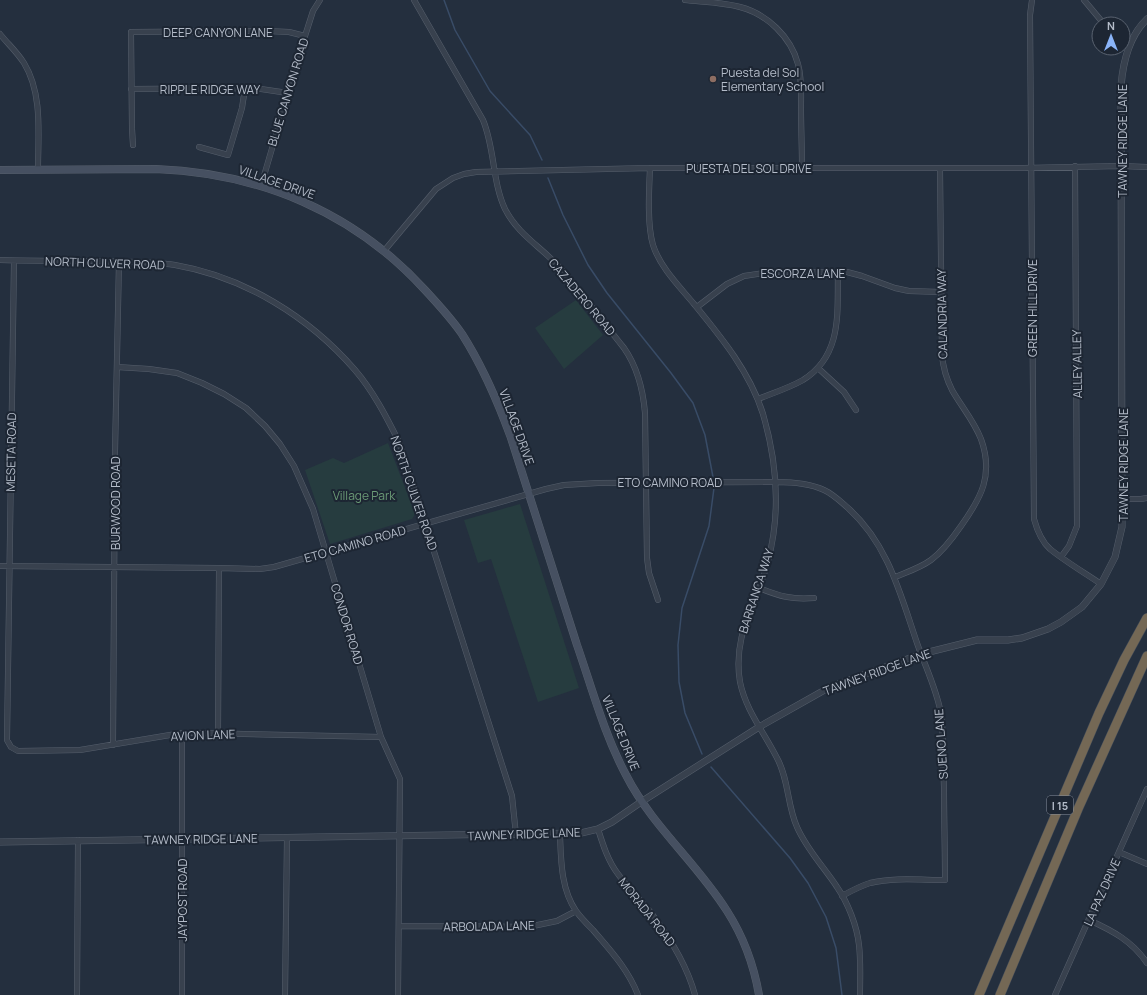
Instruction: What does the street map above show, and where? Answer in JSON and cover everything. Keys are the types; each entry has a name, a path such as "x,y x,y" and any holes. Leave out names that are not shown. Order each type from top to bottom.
{"highway":[{"name":"I 15","path":"979,995 1099,713 1124,660 1147,618"},
{"name":"I 15","path":"1000,995 1078,809 1147,656"}],"main road":[{"name":"VILLAGE DRIVE","path":"0,170 180,170 224,176 261,186 330,214 365,236 415,279 442,307 461,333 476,359 498,404 529,494 602,719 625,775 641,802 657,824 712,889 728,912 742,939 753,970 759,995"}],"street":[{"name":"BLUE CANYON ROAD","path":"261,186 305,36 314,11 320,0"},
{"name":"CAZADERO ROAD","path":"414,0 483,120 490,140 495,172 505,209 516,226 561,269 624,348 634,365 641,383 644,400 647,558 649,573 658,600"},
{"path":"685,0 728,4 741,7 758,14 782,33 792,49 798,64 801,82 802,168"},
{"name":"GREEN HILL DRIVE","path":"1032,0 1030,14 1033,510 1037,529 1049,548 1101,584"},
{"path":"1084,0 1097,16"},
{"name":"TAWNEY RIDGE LANE","path":"0,842 581,833 598,829 612,822 759,727 830,686 921,654 977,640 1008,640 1035,634 1060,622 1082,607 1101,584 1112,564 1120,544 1122,527 1121,86 1125,58 1132,41 1147,19"},
{"name":"DEEP CANYON LANE","path":"131,89 131,32 268,31 289,32 305,36"},
{"path":"0,34 24,64 32,81 37,100 38,114 38,170"},
{"path":"199,146 228,155 242,108 245,88"},
{"name":"RIPPLE RIDGE WAY","path":"131,89 245,88 266,89 288,93"},
{"path":"131,89 134,144"},
{"name":"ALLEY ALLEY","path":"1061,557 1069,546 1078,526 1075,166"},
{"name":"PUESTA DEL SOL DRIVE","path":"384,251 430,196 444,183 464,174 650,168 1147,167"},
{"name":"BARRANCA WAY","path":"650,168 649,203 653,247 669,274 724,341 758,399 770,439 776,482 776,507 772,538 768,560 759,588 743,628 738,658 739,675 742,691 751,715 770,744 781,766 786,781 792,815 801,836 809,850 838,888 855,926 859,944 860,995"},
{"name":"CALANDRIA WAY","path":"895,577 930,561 938,554 957,532 969,514 982,493 984,484 986,458 981,438 976,427 952,390 943,368 940,168"},
{"name":"NORTH CULVER ROAD","path":"0,260 144,262 174,265 198,270 224,278 255,292 282,307 316,332 340,354 355,371 385,413 399,442 512,796 516,835"},
{"name":"MESETA ROAD","path":"7,740 14,261"},
{"name":"BURWOOD ROAD","path":"113,745 115,452 119,262"},
{"name":"ESCORZA LANE","path":"696,307 727,284 744,276 770,272 838,272 862,276 895,288 909,291 941,292"},
{"path":"758,399 802,380 818,368 829,353 836,334 838,272"},
{"name":"CONDOR ROAD","path":"117,367 150,369 177,373 213,388 246,408 265,426 280,444 294,466 313,509 381,737 400,779 398,995"},
{"path":"818,368 844,392 856,410"},
{"name":"ETO CAMINO ROAD","path":"0,566 260,569 274,567 326,553 529,494 564,486 579,484 646,482 776,482"},
{"name":"SUENO LANE","path":"776,482 793,482 811,485 835,496 863,524 875,539 895,577 934,689 940,713 944,769 945,880 882,881 858,887 842,896"},
{"path":"1123,499 1147,498"},
{"path":"218,733 219,568"},
{"path":"759,588 794,599 814,598"},
{"name":"AVION LANE","path":"7,740 11,746 18,751 31,752 80,750 182,734 218,733 381,737"},
{"name":"JAYPOST ROAD","path":"182,734 182,995"},
{"name":"LA PAZ DRIVE","path":"1056,995 1147,789"},
{"name":"MORADA ROAD","path":"598,829 609,859 618,874 652,914 675,947 691,981 695,995"},
{"path":"560,834 563,878 567,893 576,911 618,959 638,995"},
{"path":"285,995 287,838"},
{"path":"77,995 78,840"},
{"path":"1119,852 1147,864"},
{"name":"ARBOLADA LANE","path":"399,926 528,927 557,921 576,911"},
{"path":"1089,920 1115,932 1130,943 1147,963"}],"green space":[{"path":"576,300 603,335 564,369 535,328"},
{"name":"Village Park","path":"388,443 415,514 412,519 330,544 305,470 333,458 344,463"},
{"path":"520,504 579,688 538,702 491,559 478,563 464,520"}],"waterway":[{"path":"444,0 455,30 490,91 530,135 542,160"},
{"path":"548,178 563,215 588,265 607,293 693,403 705,435 713,477"},
{"path":"702,754 685,713 679,682 678,645 682,608 709,526 714,488"},
{"path":"711,767 790,858 808,883 826,917 836,948 842,995"}],"place":[{"name":"Puesta del Sol Elementary School","path":"713,79"}]}
